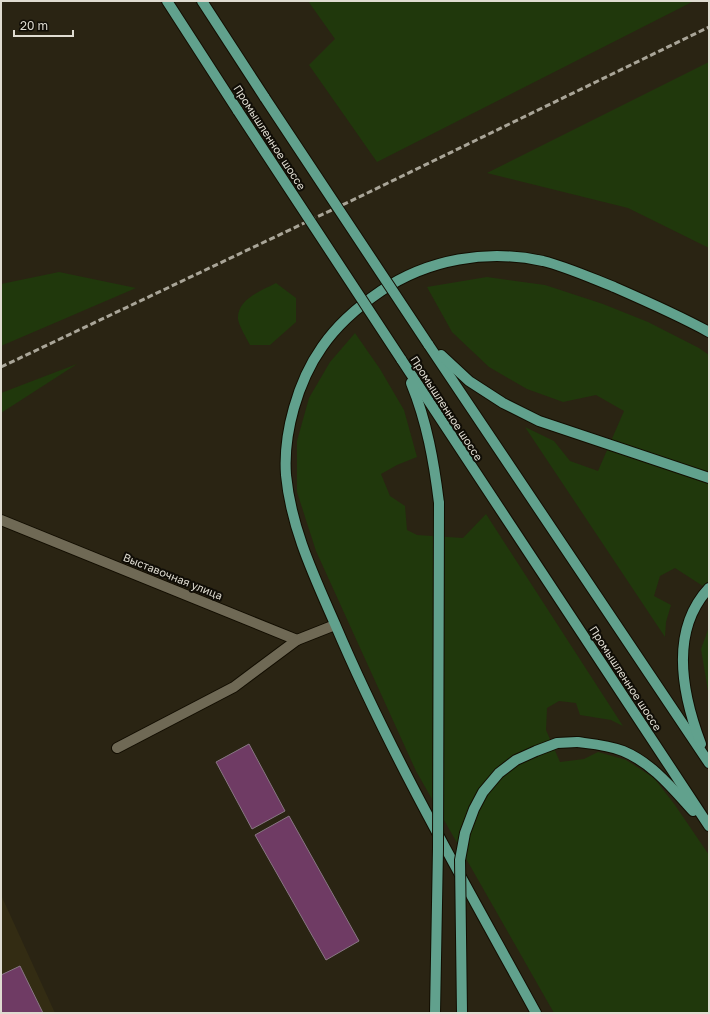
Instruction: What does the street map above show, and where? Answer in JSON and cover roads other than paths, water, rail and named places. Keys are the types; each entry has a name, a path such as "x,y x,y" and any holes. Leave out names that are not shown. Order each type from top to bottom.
{"main road":[{"name":"Промышленное шоссе","path":"167,1 709,827"},
{"name":"Промышленное шоссе","path":"202,1 428,344 709,762"},
{"path":"536,1013 397,758 349,656 309,563 298,534 291,508 286,472 288,440 295,405 306,375 322,347 344,322 370,299 394,282 422,269 448,261 478,256 507,256 543,261 580,273 644,300 709,332"},
{"path":"428,344 468,381 503,403 539,421 709,478"},
{"path":"401,359 420,403 435,470 439,503 438,849 435,1013"},
{"path":"709,588 695,607 687,624 683,648 683,670 686,697 692,721 709,762"},
{"path":"462,1013 460,860 465,833 474,809 483,792 499,773 516,760 536,750 557,744 577,742 600,744 623,751 644,762 665,780 709,827"}],"street":[{"name":"Выставочная улица","path":"1,520 297,640"},
{"path":"117,748 234,687 297,640 336,625"}],"railway":[{"path":"1,367 357,198 709,27"}]}
